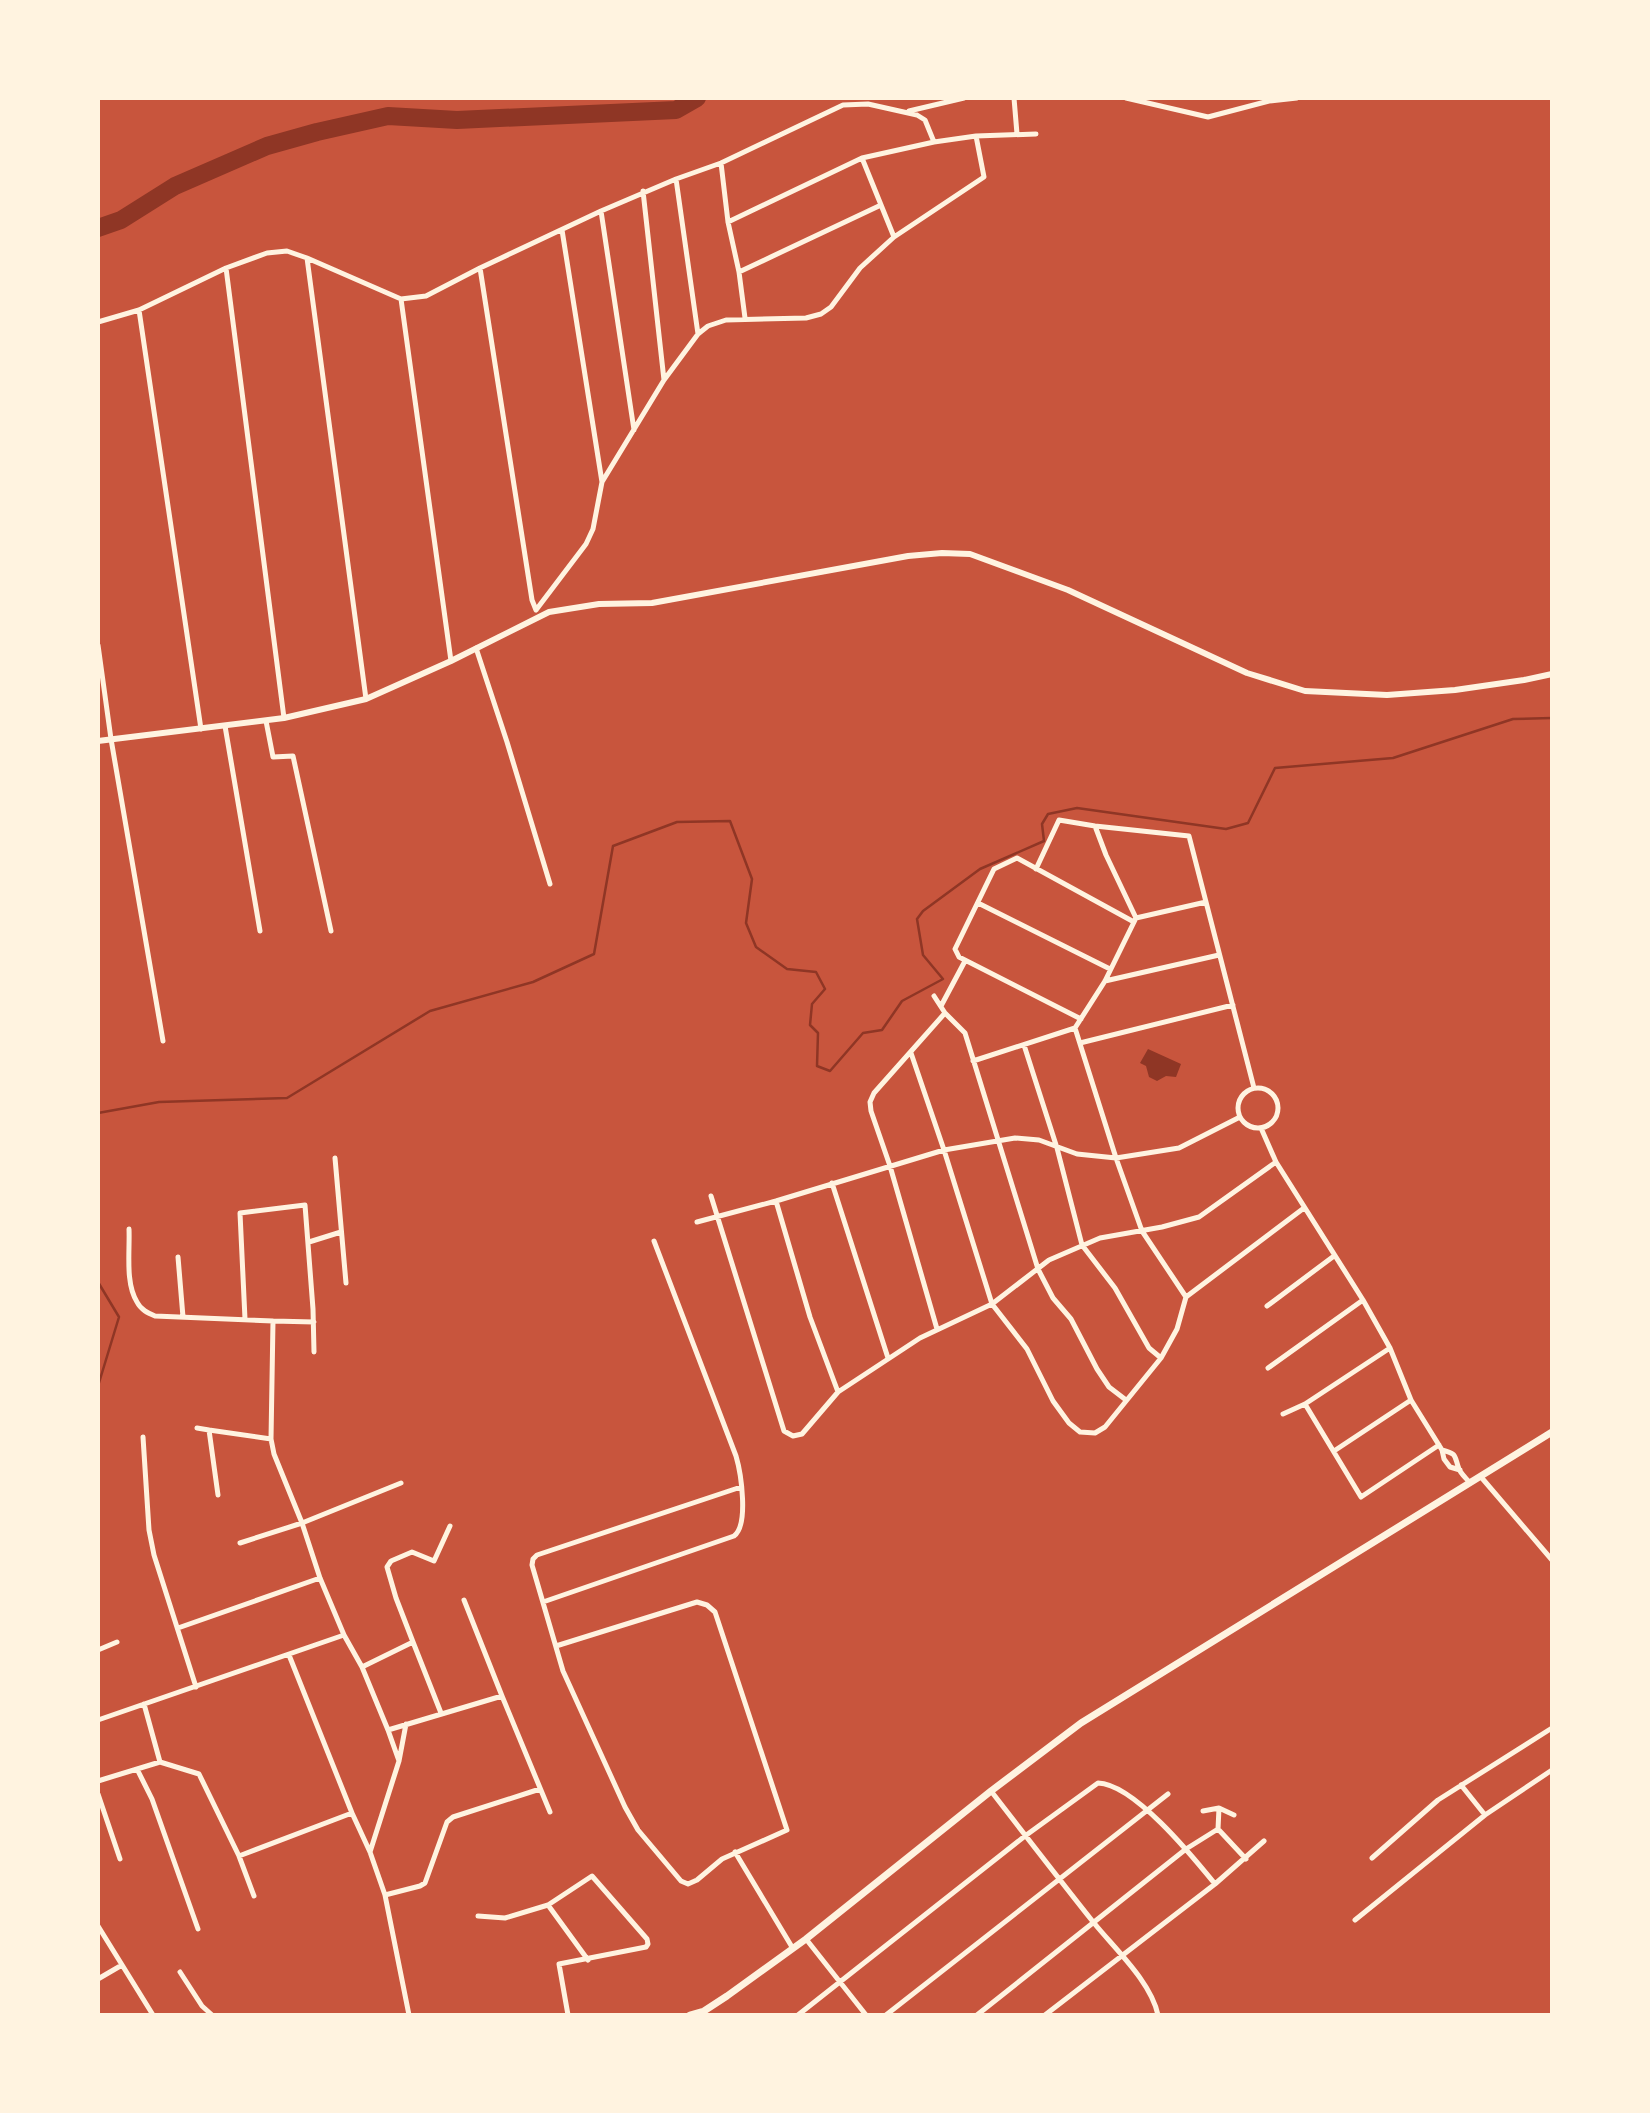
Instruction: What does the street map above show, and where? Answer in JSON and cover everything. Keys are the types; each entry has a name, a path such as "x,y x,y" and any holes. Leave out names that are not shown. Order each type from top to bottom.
{"main road":[{"path":"690,2015 704,2011 727,1996 806,1938 1081,1723 1552,1432"}],"street":[{"path":"905,112 964,98"},
{"path":"1014,98 1017,134"},
{"path":"1126,98 1208,117 1269,101 1297,98"},
{"path":"98,321 139,310 226,268 267,253 286,251 401,299 426,296 643,191 721,163 843,106 868,103 905,112 925,120 934,142"},
{"path":"729,222 862,158 976,136 1036,134"},
{"path":"602,482 664,380 698,334 708,326 726,320 806,318 821,314 831,307 860,268 894,237 984,177 976,136"},
{"path":"862,158 894,237"},
{"path":"721,163 745,318"},
{"path":"676,178 698,334"},
{"path":"643,191 664,380"},
{"path":"739,272 881,205"},
{"path":"601,211 634,429"},
{"path":"538,612 586,544 593,529 602,482 562,230"},
{"path":"307,258 366,699"},
{"path":"226,268 284,718"},
{"path":"480,268 532,600 538,612"},
{"path":"401,299 451,661"},
{"path":"139,310 201,729"},
{"path":"98,741 266,721 366,699 451,661 538,612 599,604 652,603 908,556 942,553 970,554 1068,590 1247,673 1305,691 1387,695 1455,690 1552,674"},
{"path":"98,645 111,739 163,1041"},
{"path":"475,648 550,884"},
{"path":"266,721 273,757 293,756 331,931"},
{"path":"226,726 260,931"},
{"path":"1036,869 1059,820 1189,836 1254,1088"},
{"path":"1095,826 1135,920"},
{"path":"1081,1019 959,957 955,949 994,869 1017,859 1135,920 1206,902"},
{"path":"978,903 1110,969"},
{"path":"973,1061 1075,1028 1105,981 1135,920"},
{"path":"1105,981 1219,955"},
{"path":"941,1006 965,961"},
{"path":"934,996 945,1013 965,1033 1038,1269 1053,1298 1071,1319 1109,1387 1126,1400"},
{"path":"1080,1044 1233,1005"},
{"path":"937,1329 870,1102 874,1093 945,1013"},
{"path":"1075,1028 1142,1231 1186,1297"},
{"path":"1024,1045 1058,1148 1083,1245 1115,1288 1149,1348 1161,1358"},
{"path":"911,1053 992,1304 1027,1349 1053,1401 1069,1423 1080,1432 1094,1433 1105,1427 1161,1358 1177,1329 1186,1297 1304,1208"},
{"path":"1254,1088 1272,1094 1278,1105 1276,1117 1261,1128 1249,1126 1238,1112 1240,1099 1254,1088"},
{"path":"697,1222 944,1150 1015,1138 1039,1140 1077,1154 1116,1158 1179,1148 1240,1117"},
{"path":"1261,1128 1276,1162 1390,1348 1411,1400 1440,1447 1444,1459 1450,1467 1460,1470"},
{"path":"335,1158 346,1283"},
{"path":"711,1196 784,1431 793,1436 802,1434 838,1392 937,1329 992,1304 1049,1261 1100,1238 1199,1217 1276,1162"},
{"path":"832,1183 888,1358"},
{"path":"776,1201 810,1317 838,1392"},
{"path":"245,1319 240,1213 305,1205 314,1352"},
{"path":"129,1229 131,1284 136,1302 144,1311 155,1316 314,1322"},
{"path":"309,1242 341,1232"},
{"path":"543,1602 734,1536 742,1525 741,1487 736,1456 654,1241"},
{"path":"1267,1306 1334,1256"},
{"path":"178,1257 183,1317"},
{"path":"1268,1368 1363,1300"},
{"path":"272,1321 271,1439 274,1454 302,1523 320,1578 344,1635 362,1667 399,1761"},
{"path":"1283,1415 1305,1404 1390,1348"},
{"path":"1334,1451 1411,1400"},
{"path":"1305,1404 1361,1497 1440,1447"},
{"path":"197,1428 271,1439"},
{"path":"209,1430 218,1495"},
{"path":"143,1437 149,1530 154,1555 196,1687"},
{"path":"1440,1447 1452,1452 1459,1461 1460,1470 1470,1483"},
{"path":"1480,1477 1552,1560"},
{"path":"240,1544 302,1523 401,1483"},
{"path":"556,1646 697,1602 707,1605 715,1612 787,1830 722,1859 697,1880 688,1884 681,1881 638,1830 625,1807 563,1671 532,1565 537,1555 741,1487"},
{"path":"442,1713 396,1598 387,1567 391,1561 412,1552 434,1561 450,1526"},
{"path":"178,1628 320,1578"},
{"path":"464,1600 550,1812"},
{"path":"98,1720 344,1635"},
{"path":"98,1650 117,1642"},
{"path":"362,1667 413,1642"},
{"path":"289,1655 385,1895 409,2015"},
{"path":"388,1730 502,1696"},
{"path":"144,1704 160,1762"},
{"path":"370,1852 399,1761 406,1724"},
{"path":"1372,1858 1438,1800 1552,1728"},
{"path":"98,1781 160,1762 199,1774 239,1856 254,1896"},
{"path":"137,1769 152,1799 198,1929"},
{"path":"1355,1920 1485,1815 1552,1770"},
{"path":"798,2015 1025,1836 1098,1783 1107,1783 1148,1809 1215,1884"},
{"path":"1461,1785 1485,1815"},
{"path":"385,1895 425,1883 447,1822 453,1817 540,1789"},
{"path":"991,1791 1093,1922 1146,1984 1156,2004 1158,2015"},
{"path":"98,1794 120,1859"},
{"path":"886,2015 1168,1794"},
{"path":"1219,1808 1218,1829 1246,1859"},
{"path":"1203,1811 1219,1808 1234,1815"},
{"path":"239,1856 352,1813"},
{"path":"976,2015 1186,1849 1218,1829"},
{"path":"1045,2015 1215,1884 1264,1841"},
{"path":"735,1852 792,1947"},
{"path":"478,1916 505,1918 548,1905 592,1876 647,1939 648,1944 646,1947 559,1964 568,2015"},
{"path":"548,1905 588,1960"},
{"path":"98,1926 153,2015"},
{"path":"806,1938 866,2015"},
{"path":"98,1979 122,1965"},
{"path":"180,1972 202,2006 212,2015"}],"shaded area":[{"path":"1148,1049 1181,1064 1176,1077 1166,1076 1157,1081 1149,1077 1146,1066 1140,1063"}],"waterway":[{"path":"98,228 121,220 175,186 267,146 388,116 457,120 676,110 697,98"},
{"path":"98,1113 159,1102 287,1098 430,1011 533,982 594,954 613,846 677,822 730,821 752,879 746,923 756,947 787,969 816,972 825,989 812,1004 810,1025 818,1033 817,1066 830,1071 863,1033 882,1030 902,1001 943,979 923,955 917,919 923,911 980,869 1044,841 1042,824 1048,814 1077,808 1226,829 1248,823 1275,768 1393,758 1513,719 1552,718"},
{"path":"98,1282 119,1317 98,1386"}]}
